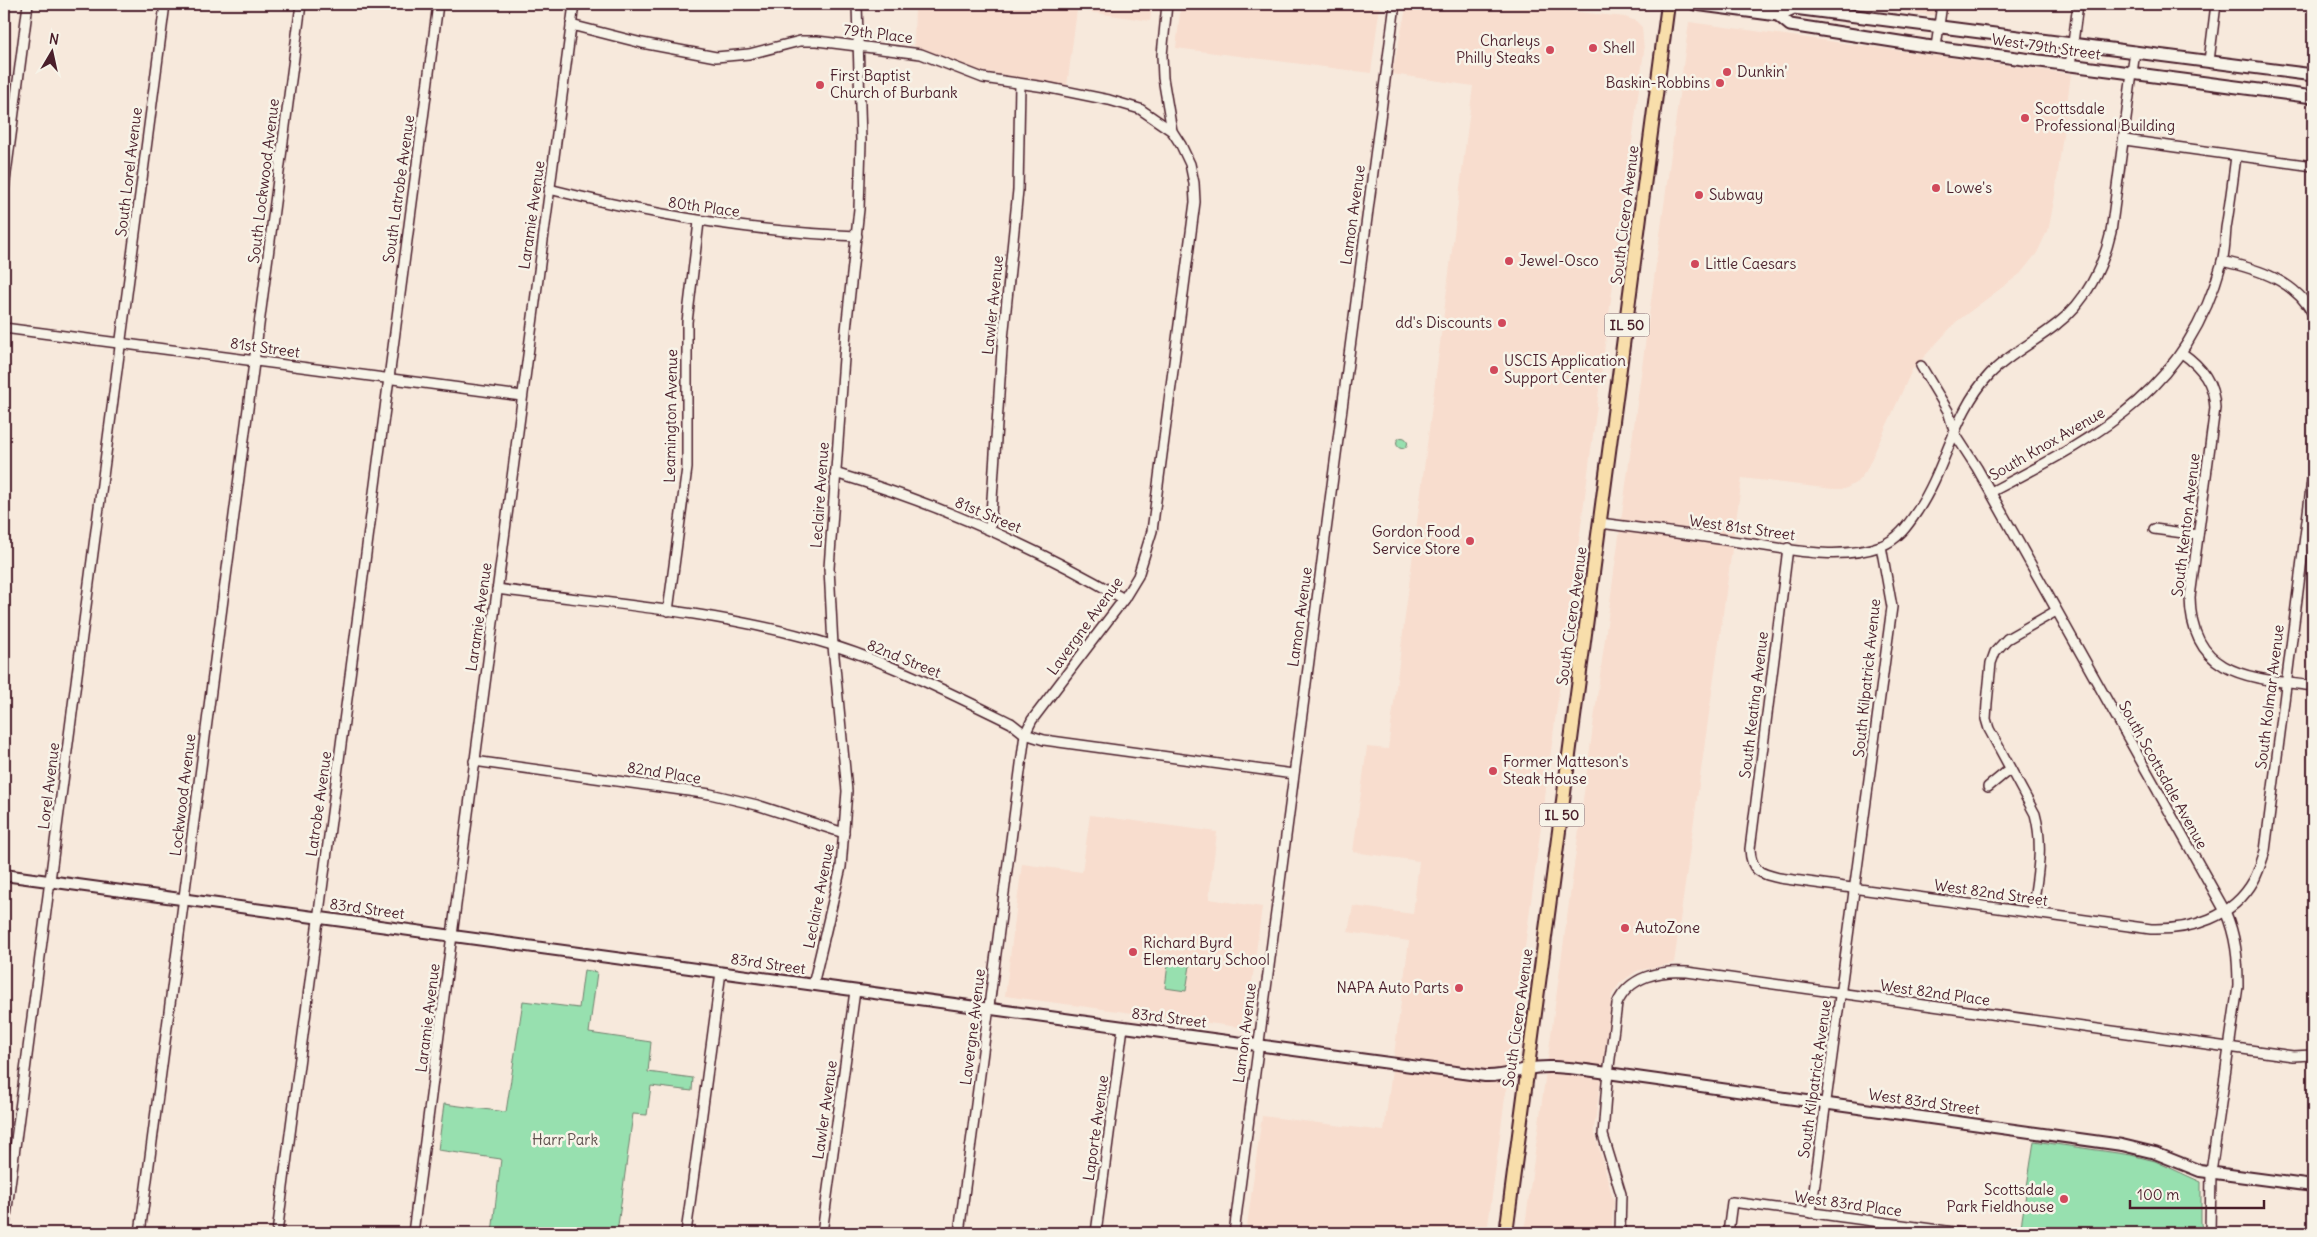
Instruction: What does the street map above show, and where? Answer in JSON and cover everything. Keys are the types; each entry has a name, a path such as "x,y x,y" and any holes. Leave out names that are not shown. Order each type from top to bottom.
{"main road":[{"name":"South Cicero Avenue","path":"1506,1233 1668,4"},
{"name":"West 79th Street","path":"1695,4 1778,15 1794,8 1804,7 1939,27 2313,75"},
{"name":"West 79th Street","path":"1778,15 1790,25 2070,66 2313,97"}],"street":[{"path":"4,189 28,4"},
{"name":"South Lorel Avenue","path":"121,344 164,4"},
{"name":"South Lockwood Avenue","path":"254,361 301,4"},
{"name":"South Latrobe Avenue","path":"388,378 438,4"},
{"name":"Laramie Avenue","path":"413,1233 574,4"},
{"name":"Leclaire Avenue","path":"813,985 841,867 847,790 833,646 829,568 834,473 846,330 857,236 861,141 857,4"},
{"name":"Lavergne Avenue","path":"959,1233 990,1009 1024,734 1032,720 1124,599 1138,576 1152,531 1196,202 1190,164 1182,145 1172,130 1163,78 1162,55 1167,4"},
{"name":"Lamon Avenue","path":"1234,1233 1257,1044 1395,4"},
{"path":"1936,47 1942,4"},
{"path":"2070,66 2078,4"},
{"path":"2209,61 2216,4"},
{"name":"79th Place","path":"571,26 650,45 716,57 749,54 770,47 800,41 817,41 921,54 975,76 1072,92 1127,105 1151,115 1172,130"},
{"path":"1881,546 1892,541 1902,532 1915,514 1955,434 1966,405 1991,373 2068,316 2093,281 2108,247 2112,232 2135,51"},
{"name":"Lawler Avenue","path":"990,529 1002,349 1018,190 1020,84"},
{"path":"2125,140 2313,166"},
{"name":"South Knox Avenue","path":"1991,492 2087,440 2113,423 2138,403 2182,353 2207,303 2222,261 2236,156"},
{"name":"80th Place","path":"549,189 637,210 699,222 792,232 857,236"},
{"name":"Leamington Avenue","path":"668,611 686,468 688,322 699,222"},
{"path":"2222,261 2271,275 2310,300 2313,314"},
{"name":"81st Street","path":"4,328 522,396"},
{"name":"Lorel Avenue","path":"4,1231 121,344"},
{"name":"South Kenton Avenue","path":"2182,353 2205,374 2211,384 2215,408 2190,611 2198,639 2212,658 2223,667 2243,675 2286,682"},
{"name":"Lockwood Avenue","path":"140,1233 254,361"},
{"name":"South Scottsdale Avenue","path":"1921,366 1948,411 1955,434 1991,492 2225,912 2234,932 2238,961 2238,986 2211,1172 2210,1233"},
{"name":"Latrobe Avenue","path":"277,1233 388,378"},
{"name":"81st Street","path":"834,473 897,492 990,529 1072,568 1124,599"},
{"name":"South Kolmar Avenue","path":"2225,912 2241,897 2254,880 2265,851 2313,474"},
{"name":"West 81st Street","path":"1600,523 1836,554 1881,546"},
{"path":"2154,529 2198,535"},
{"name":"South Kilpatrick Avenue","path":"1811,1213 1892,607 1881,546"},
{"name":"South Keating Avenue","path":"1753,866 1751,839 1788,548"},
{"name":"82nd Street","path":"497,589 668,611 776,630 833,646 911,675 1011,723 1024,734 1044,740 1293,774"},
{"path":"2032,912 2041,847 2039,828 2035,814 1989,729 1986,718 1991,664 1995,652 2006,639 2056,611"},
{"path":"2286,682 2313,686"},
{"name":"82nd Place","path":"474,761 710,794 764,807 844,833"},
{"path":"1988,787 2010,769"},
{"name":"West 82nd Street","path":"1753,866 1758,871 1779,878 2151,929 2175,930 2225,912"},
{"name":"83rd Street","path":"4,875 1485,1076 1506,1075 1528,1069"},
{"name":"West 82nd Place","path":"1608,1073 1617,1004 1621,995 1638,981 1658,972 1670,971 2229,1048 2293,1056 2313,1055"},
{"path":"686,1233 721,972"},
{"name":"Lawler Avenue","path":"822,1233 855,990"},
{"name":"Laporte Avenue","path":"1096,1233 1123,1027"},
{"name":"West 83rd Street","path":"1528,1069 1547,1067 1608,1073 2122,1145 2154,1153 2187,1166 2211,1172 2313,1186"},
{"path":"1608,1073 1603,1136 1621,1194 1620,1233"},
{"name":"West 83rd Place","path":"1728,1233 1732,1202 1811,1213 1894,1229 1961,1233"}],"shaded area":[{"path":"915,4 1152,4 1150,21 1077,10 1067,86 980,71 914,46"},
{"path":"1181,4 1380,4 1371,73 1176,48"},
{"path":"1407,4 1514,4 1625,17 1636,21 1642,27 1644,51 1487,1233 1246,1233 1262,1116 1384,1131 1409,941 1348,932 1353,906 1413,914 1419,861 1353,852 1367,747 1388,749 1473,86 1392,74"},
{"path":"1851,4 1949,4 1947,17"},
{"path":"1689,22 2071,74 2055,195 2049,227 2037,253 2020,274 1956,322 1912,370 1866,471 1857,482 1845,489 1833,489 1742,478 1674,963 1637,971 1620,983 1612,995 1594,1130 1614,1202 1611,1233 1524,1233"},
{"name":"Richard Byrd Elementary School","path":"1090,815 1217,832 1209,899 1262,907 1246,1028 1005,996 1022,864 1082,872"}],"green space":[{"path":"1402,437 1408,443 1402,449 1396,443"},
{"path":"1169,956 1191,959 1186,991 1165,988"},
{"name":"Harr Park","path":"584,970 597,972 589,1033 651,1042 648,1072 693,1078 692,1091 651,1086 647,1115 633,1114 617,1233 492,1233 501,1159 438,1150 444,1104 506,1112 523,1001 579,1008"},
{"path":"2034,1141 2131,1155 2155,1161 2201,1182 2201,1224 2203,1233 2020,1233"}],"place":[{"name":"Shell","path":"1593,48"},
{"name":"Charleys Philly Steaks","path":"1550,50"},
{"name":"Dunkin'","path":"1727,72"},
{"name":"Baskin-Robbins","path":"1720,83"},
{"name":"First Baptist Church of Burbank","path":"820,85"},
{"name":"Scottsdale Professional Building","path":"2025,118"},
{"name":"Lowe's","path":"1936,188"},
{"name":"Subway","path":"1699,195"},
{"name":"Jewel-Osco","path":"1509,261"},
{"name":"Little Caesars","path":"1695,264"},
{"name":"dd's Discounts","path":"1502,323"},
{"name":"USCIS Application Support Center","path":"1494,370"},
{"name":"Gordon Food Service Store","path":"1470,541"},
{"name":"Former Matteson's Steak House","path":"1493,771"},
{"name":"AutoZone","path":"1625,928"},
{"name":"Richard Byrd Elementary School","path":"1133,952"},
{"name":"NAPA Auto Parts","path":"1459,988"},
{"name":"Scottsdale Park Fieldhouse","path":"2064,1199"}]}
